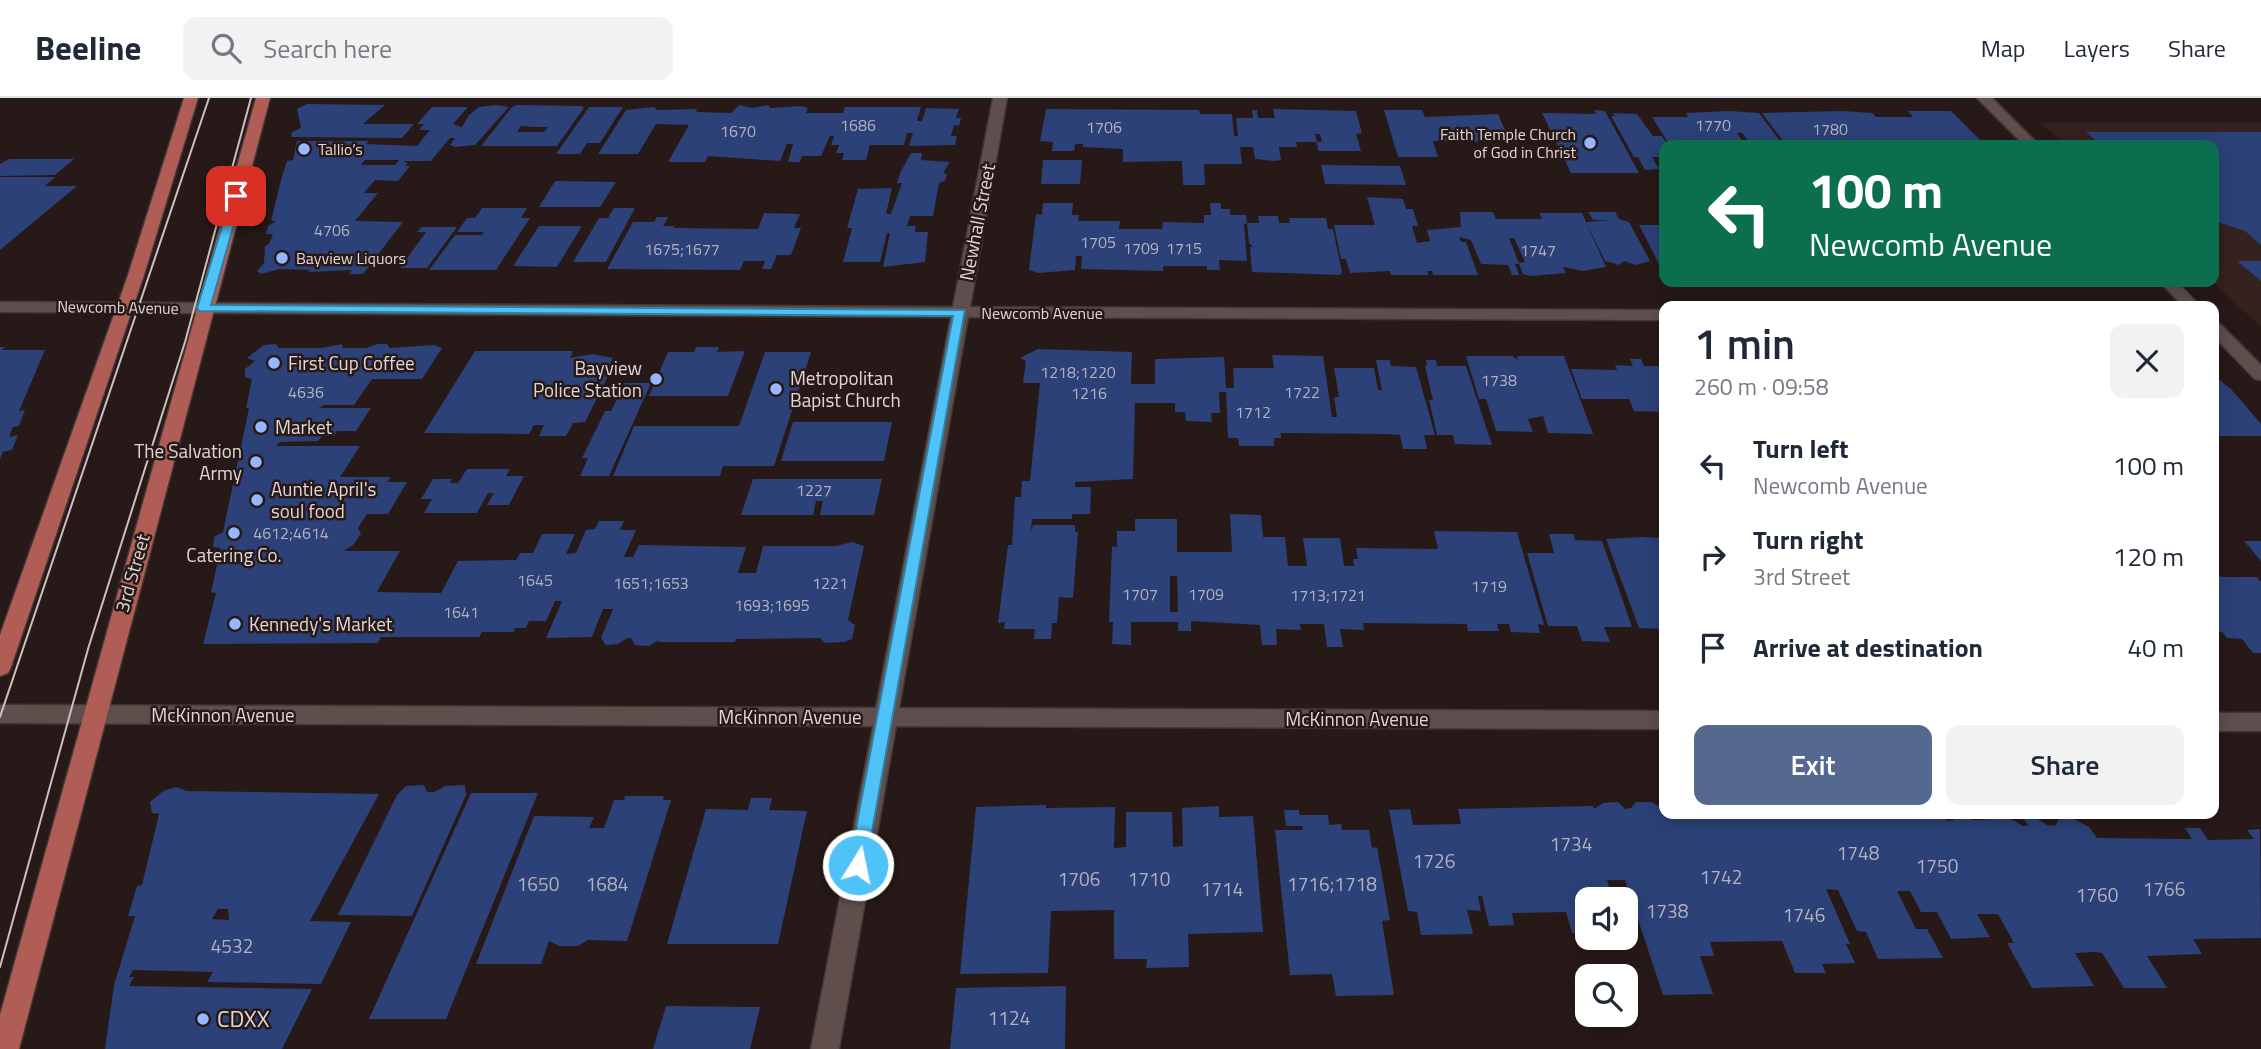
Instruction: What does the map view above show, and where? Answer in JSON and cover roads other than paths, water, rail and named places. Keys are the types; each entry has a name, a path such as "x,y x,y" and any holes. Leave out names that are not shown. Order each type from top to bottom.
{"main road":[{"path":"0,667 124,307 191,98"},
{"name":"3rd Street","path":"5,1049 263,98"}],"street":[{"name":"Newhall Street","path":"825,1049 1000,98"},
{"path":"1983,98 2027,140"},
{"path":"2173,287 2187,301"},
{"name":"Newcomb Avenue","path":"0,307 1659,315"},
{"path":"2219,333 2261,375"},
{"name":"McKinnon Avenue","path":"0,714 1659,720"},
{"path":"2219,722 2261,722"}],"tram line":[{"path":"0,717 209,98"},
{"path":"0,967 88,649 185,342 251,98"}],"place":[{"name":"Faith Temple Church of God in Christ","path":"1590,143"},
{"name":"Tallio’s","path":"304,149"},
{"name":"Bayview Liquors","path":"282,258"},
{"name":"First Cup Coffee","path":"274,363"},
{"name":"Bayview Police Station","path":"656,379"},
{"name":"Metropolitan Bapist Church","path":"776,389"},
{"name":"Market","path":"261,427"},
{"name":"The Salvation Army","path":"256,462"},
{"name":"Auntie April's soul food","path":"257,500"},
{"name":"Catering Co.","path":"234,533"},
{"name":"Kennedy's Market","path":"235,624"},
{"name":"CDXX","path":"203,1019"}]}
